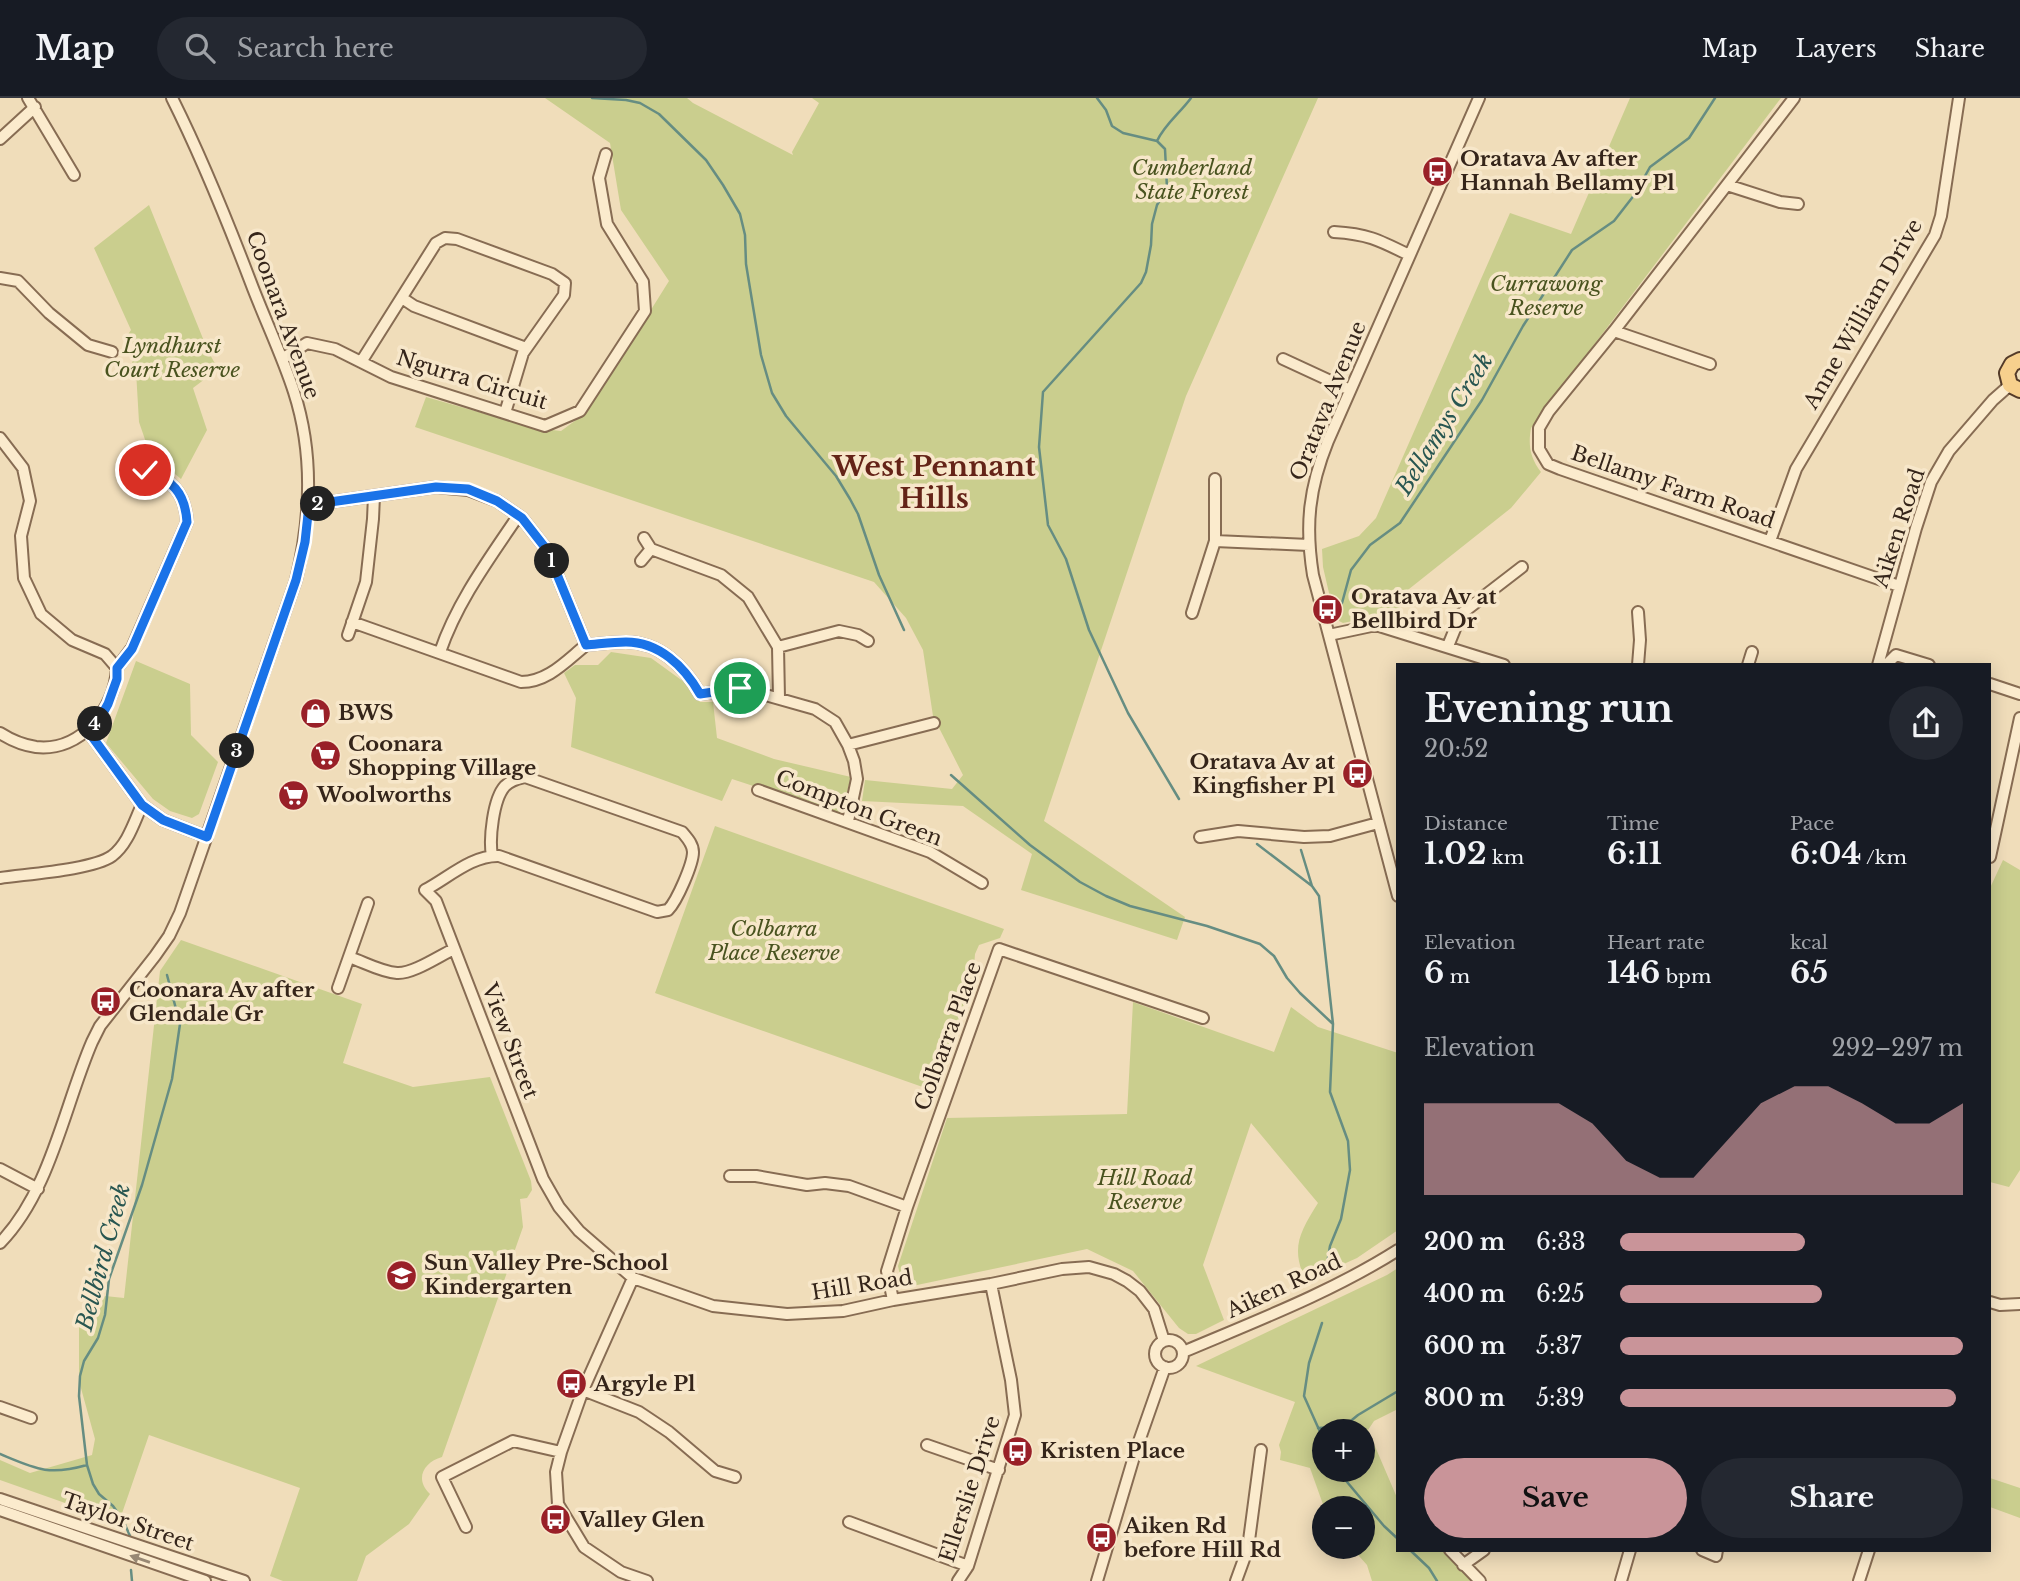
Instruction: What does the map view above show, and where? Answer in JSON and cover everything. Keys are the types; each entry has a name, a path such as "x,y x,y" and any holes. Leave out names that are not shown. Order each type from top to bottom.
{"main road":[{"path":"2015,387 2007,379 2008,368 2020,360"}],"street":[{"name":"Coonara Avenue","path":"0,1243 22,1217 38,1189 100,1026 169,936 180,913 296,580 305,542 309,484 304,431 295,394 218,197 172,98"},
{"name":"Oratava Avenue","path":"1396,885 1312,575 1308,545 1310,498 1328,441 1479,98"},
{"name":"Bellamy Farm Road","path":"1794,98 1549,411 1539,428 1539,449 1548,464 1560,469 1899,586"},
{"name":"Anne William Drive","path":"1770,541 1796,470 1935,234 1941,216 1959,98"},
{"path":"0,138 32,102 75,175"},
{"name":"Ngurra Circuit","path":"282,359 307,343 335,349 391,377 545,426 580,411 645,311 643,282 607,224 599,178 606,154"},
{"path":"1727,185 1780,202 1798,204"},
{"path":"1334,232 1358,233 1372,237 1409,255"},
{"path":"361,362 436,243 445,238 457,239 552,274 565,282 564,295 523,353 505,413"},
{"path":"0,278 18,281 49,313 88,345 112,352"},
{"path":"402,298 414,306 526,348"},
{"path":"1614,331 1710,364"},
{"path":"1283,359 1350,390"},
{"name":"Aiken Road","path":"1879,663 1927,491 1936,472 1949,451 1993,400 2015,387"},
{"path":"0,438 23,468 30,501 22,536 24,578 41,614 72,640 104,654 117,668"},
{"path":"0,733 19,743 38,747 56,746 88,731 108,704 117,679 117,668 132,649 187,522 186,506 176,488 162,476 145,470"},
{"path":"1192,612 1215,541 1215,479"},
{"path":"309,505 436,487 468,489 497,501 518,516 547,550 586,645"},
{"path":"348,635 366,582 374,496"},
{"path":"440,652 449,626 464,598 518,516"},
{"path":"644,538 651,549 722,575 748,597 778,647 779,698"},
{"path":"1215,541 1308,545"},
{"path":"641,561 651,549"},
{"path":"1448,646 1461,614 1522,567"},
{"path":"1638,612 1638,663"},
{"path":"352,622 521,682 532,682 549,675 586,645 628,642 656,648 679,665 700,694 740,688 815,709 835,722 854,761 857,779 848,821"},
{"path":"1329,635 1376,625 1497,663"},
{"path":"778,647 839,631 858,635 867,642"},
{"path":"1749,663 1752,652"},
{"path":"1888,663 1896,655 1922,663"},
{"path":"1991,684 2020,694"},
{"path":"1991,852 2020,718"},
{"path":"848,745 934,723"},
{"path":"88,731 142,805 163,820 207,837"},
{"path":"525,777 682,832 692,844 693,852 674,904 668,910 657,912 499,856 492,856 490,844 499,794 505,785 514,779 525,777"},
{"name":"Compton Green","path":"758,790 930,852 982,884"},
{"path":"0,878 93,865 112,856 127,838 142,805"},
{"path":"1200,837 1238,831 1304,837 1330,836 1378,823"},
{"name":"View Street","path":"492,856 459,869 425,890 436,901 543,1179 559,1207"},
{"path":"338,988 368,903"},
{"path":"349,957 400,973 411,971 454,949"},
{"name":"Colbarra Place","path":"893,1300 887,1271 907,1207 999,949 1203,1018"},
{"path":"0,1169 38,1189"},
{"path":"730,1176 744,1175 807,1185 825,1183 849,1186 907,1207"},
{"name":"Hill Road","path":"559,1207 579,1231 633,1278 713,1306 787,1314 843,1311 1074,1267 1103,1270 1127,1281 1140,1291 1154,1309 1164,1340"},
{"name":"Aiken Road","path":"1183,1352 1274,1313 1360,1272 1396,1251"},
{"path":"633,1278 583,1390 556,1472 558,1504 584,1547 621,1572 646,1581"},
{"name":"Ellerslie Drive","path":"958,1581 968,1566 1015,1415 1011,1380 991,1284"},
{"path":"1991,1302 2000,1305 2020,1304"},
{"path":"1164,1340 1175,1341 1183,1352 1181,1362 1171,1368 1158,1362 1155,1353 1164,1340"},
{"path":"1097,1581 1136,1450 1165,1367"},
{"path":"583,1390 639,1412 669,1432 715,1471 735,1477"},
{"path":"0,1407 31,1418"},
{"path":"466,1527 442,1477 513,1441 561,1452"},
{"path":"927,1445 999,1470"},
{"path":"1236,1581 1248,1548 1261,1450"},
{"name":"Taylor Street","path":"0,1499 244,1581"},
{"name":"Taylor Street","path":"0,1510 205,1581"},
{"path":"849,1522 968,1566"},
{"path":"1452,1552 1480,1581"},
{"path":"1463,1565 1481,1552"},
{"path":"1621,1581 1629,1552"},
{"path":"1859,1581 1868,1552"}],"green space":[{"name":"Cumberland State Forest","path":"545,98 687,98 793,155 792,152 819,103 812,98 1318,98 1186,396 1044,821 1185,917 1177,940 1021,890 1032,854 963,806 862,801 865,780 952,789 963,775 933,716 923,650 906,618 874,582 415,427 426,397 535,428 561,431 587,412 669,281 621,210 610,143"},
{"name":"Currawong Reserve","path":"1630,98 1781,98 1531,428 1531,451 1541,472 1511,508 1404,593 1395,621 1372,617 1343,623 1335,619 1323,567 1322,549 1359,536 1376,518 1510,213 1571,234"},
{"name":"Lyndhurst Court Reserve","path":"149,205 208,351 218,369 193,388 207,430 181,479 169,469 164,460 150,454 139,422 136,371 131,366 134,350 127,336 131,330 94,248"},
{"path":"611,652 651,658 691,687 700,702 713,702 717,738 774,759 851,777 841,815 732,779 722,801 571,747 576,698 564,673 575,665 598,665"},
{"path":"136,661 190,684 191,735 218,762 199,814 192,818 170,811 153,799 106,743"},
{"name":"Colbarra Place Reserve","path":"715,826 1004,929 1000,938 979,945 975,954 974,967 977,972 934,1091 655,993"},
{"path":"2003,860 2020,870 2020,1170 2009,1187 1991,1182 1991,886"},
{"path":"181,940 362,1004 343,1063 413,1087 490,1077 531,1181 532,1190 527,1198 520,1199 523,1227 442,1457 430,1463 423,1472 423,1483 430,1494 409,1524 366,1556 357,1581 283,1581 270,1576 300,1488 149,1435 119,1522 0,1480 0,1460 30,1473 92,1455 95,1439 79,1381 79,1324 105,1296 124,1298 160,971"},
{"name":"Hill Road Reserve","path":"1133,1002 1274,1052 1291,1007 1318,1027 1396,1052 1396,1231 1357,1258 1306,1281 1299,1259 1299,1240 1318,1203 1251,1123 1203,1265 1224,1320 1196,1334 1188,1334 1179,1328 1133,1271 1087,1249 903,1288 898,1266 947,1118 1127,1114"},
{"path":"1396,1269 1396,1410 1375,1420 1312,1419 1312,1474 1310,1468 1280,1460 1279,1445 1295,1402 1196,1366"},
{"path":"1375,1446 1396,1495 1396,1552 1445,1552 1473,1581 1372,1581 1367,1565 1362,1559 1375,1559 1375,1496 1320,1496 1315,1482 1375,1482"},
{"path":"1991,1478 2020,1488 2020,1518 1991,1507"}],"waterway":[{"path":"592,98 640,103 659,114 706,160 723,185 740,214 745,235 746,264 761,355 772,393 786,416 836,476 850,499 858,514 879,575 904,630"},
{"path":"1097,98 1106,110 1112,126 1123,133 1157,141"},
{"path":"1157,141 1191,98"},
{"name":"Bellamys Creek","path":"1336,609 1342,603 1351,570 1370,545 1400,523 1482,400 1523,326 1572,250 1614,221 1635,194 1650,167 1689,138 1715,98"},
{"path":"1157,141 1165,149 1167,188 1157,205 1152,224 1146,272 1141,283 1043,392 1039,447 1048,525 1066,559 1089,630 1128,713 1179,799"},
{"path":"951,775 1030,845 1080,882 1130,906 1207,926 1260,944 1274,956 1300,993 1333,1024"},
{"path":"1257,844 1312,886 1319,896 1333,1024 1330,1092 1348,1141 1350,1170 1341,1219 1330,1246 1327,1264"},
{"name":"Bellamys Creek","path":"1301,850 1312,886"},
{"name":"Bellbird Creek","path":"130,1536 113,1506 99,1494 87,1465 79,1396 80,1376 84,1361 98,1338 105,1315 109,1279 142,1185 172,1079 180,1024 167,975"},
{"path":"1314,1419 1304,1396 1309,1363 1322,1323"},
{"path":"1353,1419 1396,1392"},
{"path":"0,1454 42,1469 62,1470 87,1465"},
{"path":"1347,1482 1396,1537"},
{"path":"1412,1552 1429,1568 1437,1581"},
{"name":"Bellbird Creek","path":"131,1570 132,1581"}],"place":[{"name":"Oratava Av after Hannah Bellamy Pl","path":"1437,171"},
{"name":"Oratava Av at Bellbird Dr","path":"1328,609"},
{"name":"BWS","path":"315,713"},
{"name":"Coonara Shopping Village","path":"325,756"},
{"name":"Oratava Av at Kingfisher Pl","path":"1358,774"},
{"name":"Woolworths","path":"294,795"},
{"name":"Coonara Av after Glendale Gr","path":"106,1002"},
{"name":"Sun Valley Pre-School Kindergarten","path":"401,1275"},
{"name":"Argyle Pl","path":"571,1384"},
{"name":"Kristen Place","path":"1017,1451"},
{"name":"Valley Glen","path":"556,1520"},
{"name":"Aiken Rd before Hill Rd","path":"1101,1538"}],"district":[{"name":"West Pennant Hills","path":"934,482"}],"route":[{"path":"145,470 162,476 176,488 186,506 187,522 132,649 117,668 117,679 108,704 88,731 142,805 163,820 207,837 296,580 305,542 309,505 436,487 468,489 497,501 522,518 547,550 586,645 628,642 656,648 679,665 700,694 740,688"}]}
